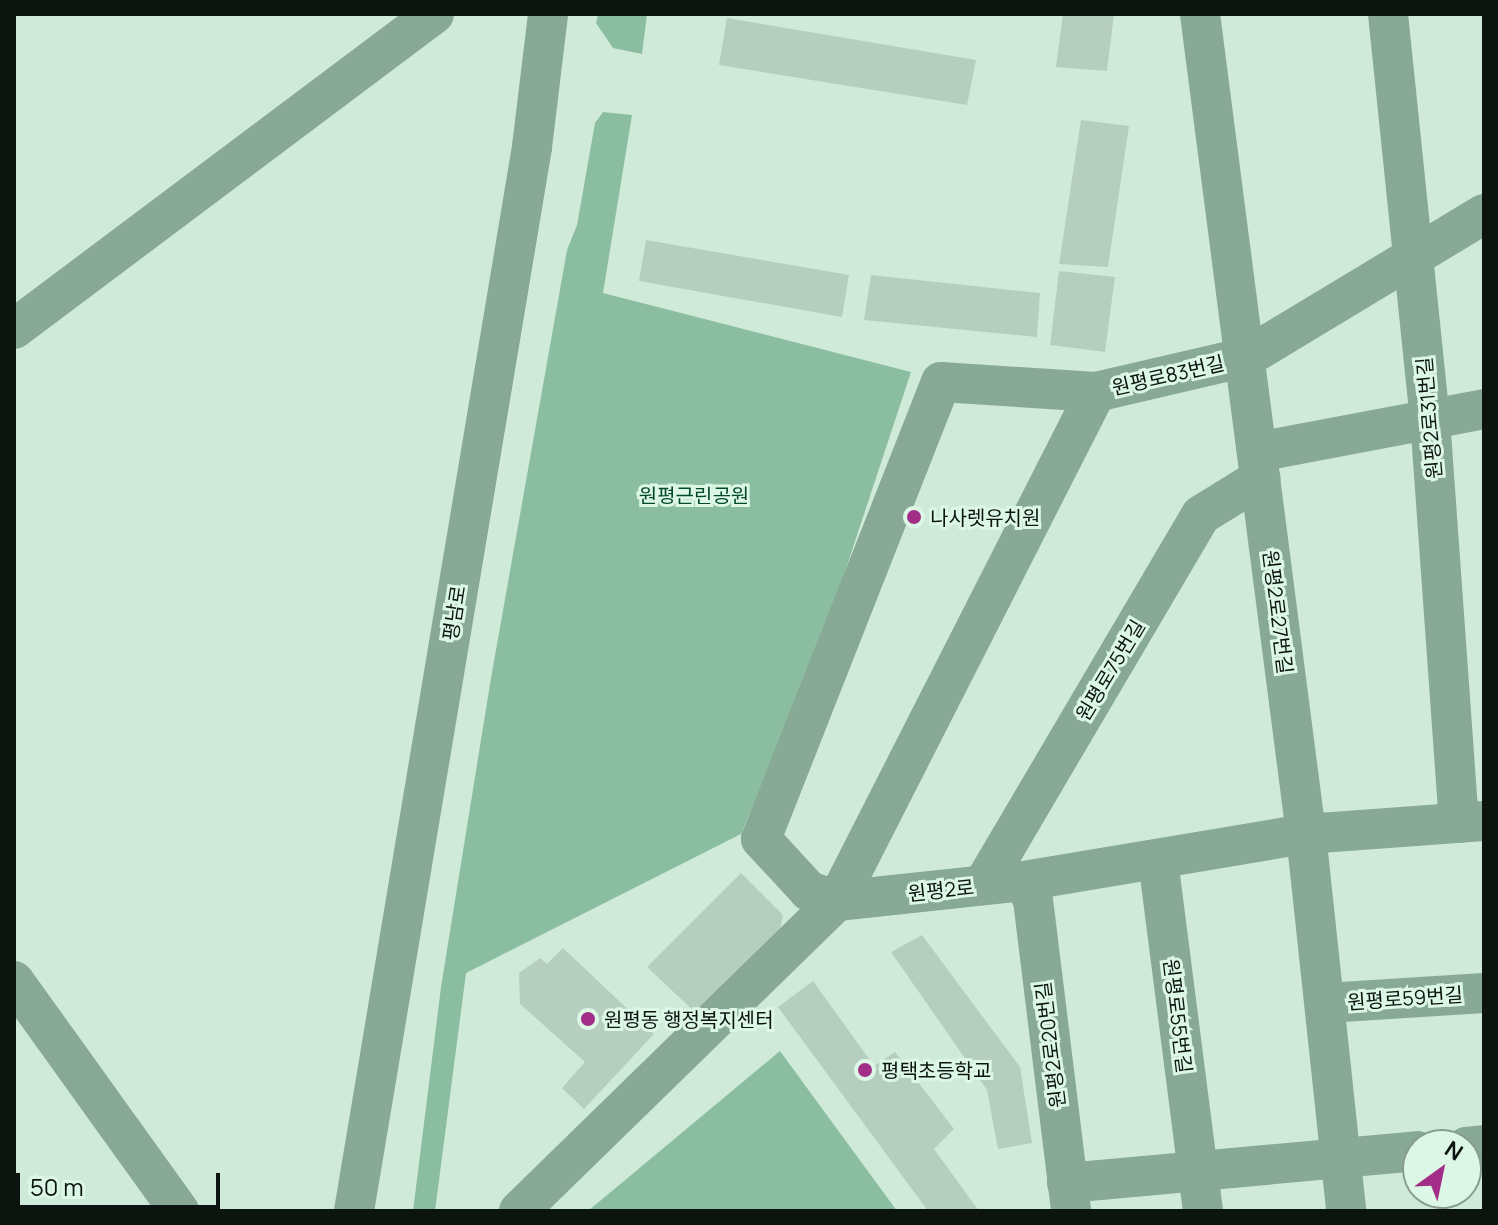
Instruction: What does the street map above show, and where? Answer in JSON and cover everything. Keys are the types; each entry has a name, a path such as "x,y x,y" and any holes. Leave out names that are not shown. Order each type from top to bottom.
{"street":[{"path":"14,329 434,14"},
{"name":"평남로","path":"354,1211 532,147 548,14"},
{"name":"원평2로27번길","path":"1200,14 1247,357 1306,834 1346,1211"},
{"name":"원평2로31번길","path":"1388,14 1472,822"},
{"name":"원평로83번길","path":"837,901 1096,392 1247,357 1484,214"},
{"path":"519,1211 837,901 809,891 761,839 941,382 1096,392"},
{"name":"원평로75번길","path":"983,885 1201,515 1259,465 1430,419 1484,409"},
{"name":"원평2로","path":"837,901 1024,881 1306,834 1472,822"},
{"name":"원평로55번길","path":"1158,860 1203,1211"},
{"name":"원평2로20번길","path":"1024,881 1033,900 1069,1197"},
{"path":"14,981 179,1211"},
{"name":"원평로59번길","path":"1326,1003 1484,993"},
{"path":"1069,1197 1198,1171 1402,1152"}],"green space":[{"path":"598,14 647,14 642,54 613,48 596,23"},
{"name":"원평근린공원","path":"603,112 632,115 603,293 911,372 832,611 741,834 466,973 435,1211 413,1211 441,987 491,678 567,250 577,225 595,123"},
{"path":"780,1051 897,1211 588,1211"}],"building":[{"path":"1063,14 1114,14 1107,71 1056,67"},
{"path":"727,18 976,60 967,105 719,65"},
{"path":"1081,120 1129,126 1108,267 1059,264"},
{"path":"646,240 849,275 842,317 639,281"},
{"path":"1059,271 1115,277 1105,352 1050,345"},
{"path":"871,275 1040,293 1037,337 864,320"},
{"path":"741,873 783,915 780,932 698,1015 647,967"},
{"path":"922,935 1020,1067 1032,1143 998,1149 987,1090 891,952"},
{"name":"원평동 행정복지센터","path":"563,948 654,1034 584,1109 562,1088 585,1062 520,1004 519,973 540,958 547,964"},
{"path":"813,981 874,1066 895,1052 954,1129 934,1149 979,1211 928,1211 778,1007"}],"place":[{"name":"나사렛유치원","path":"914,517"},
{"name":"원평동 행정복지센터","path":"588,1019"},
{"name":"평택초등학교","path":"865,1070"}]}
